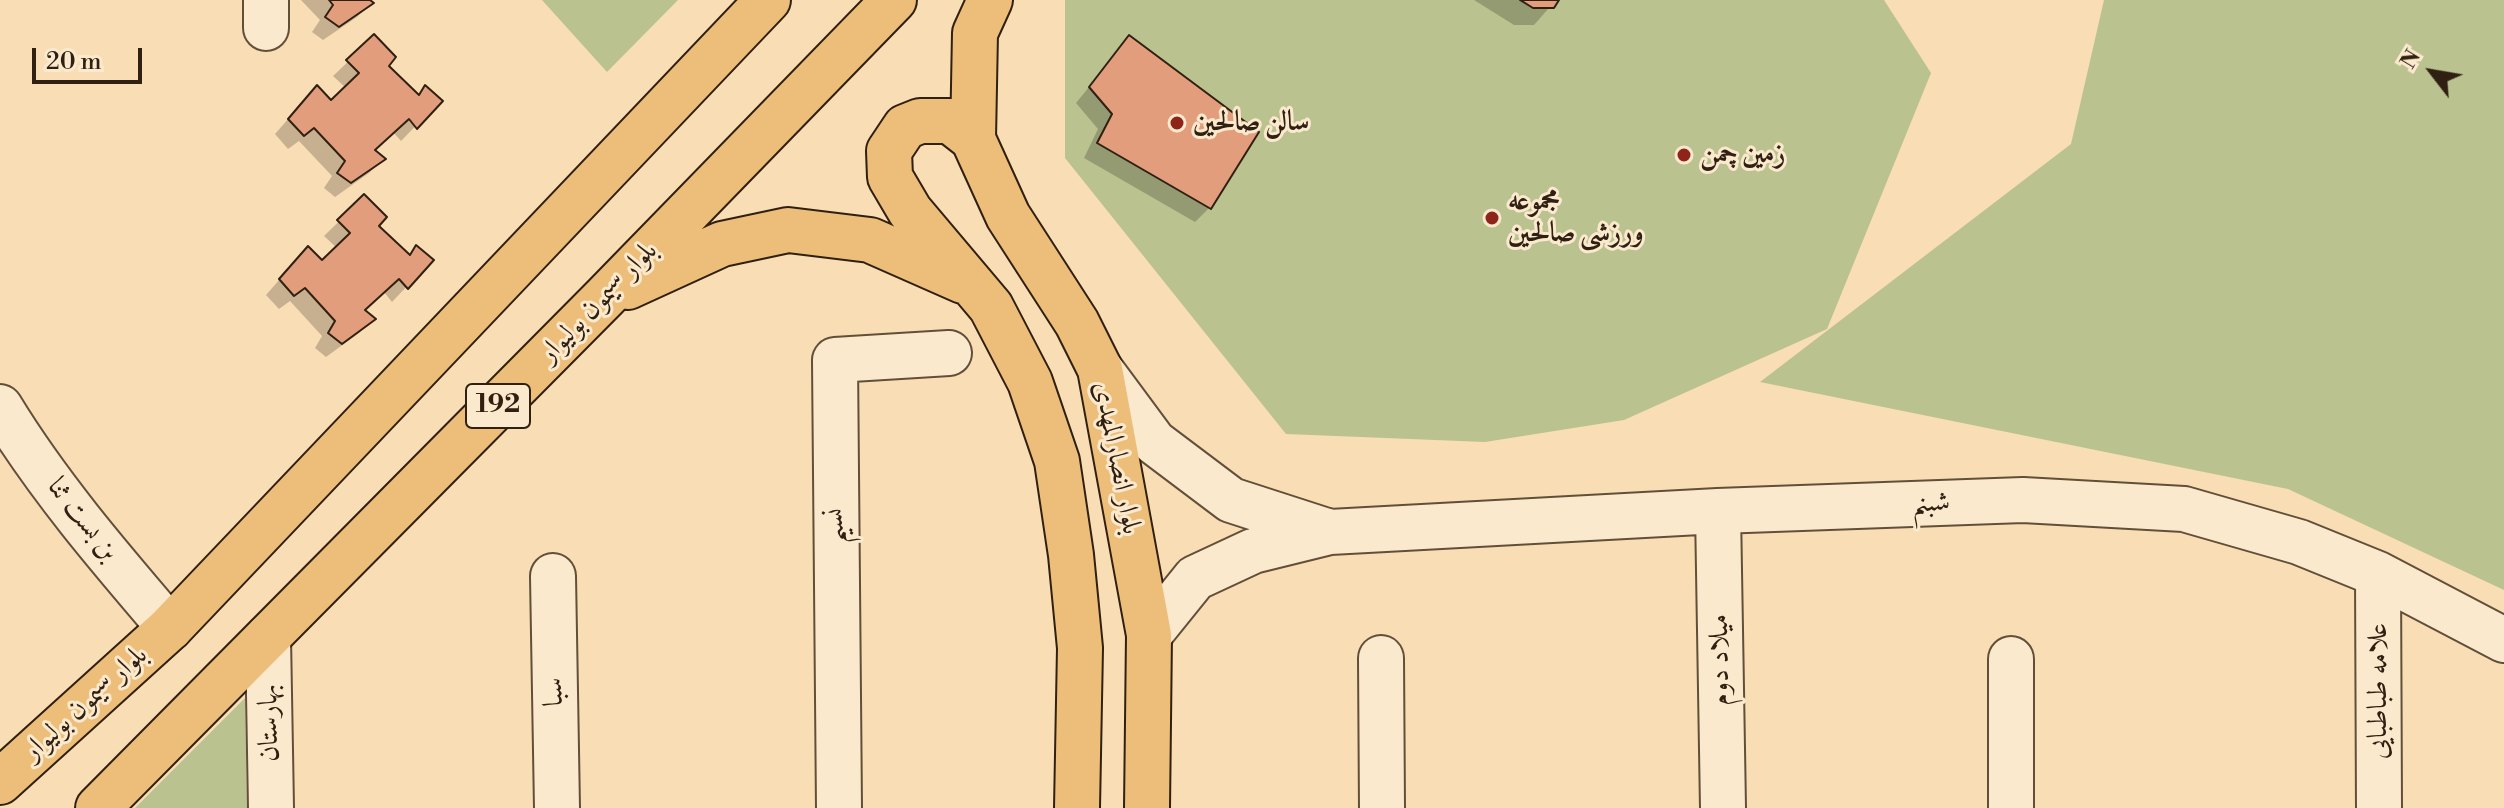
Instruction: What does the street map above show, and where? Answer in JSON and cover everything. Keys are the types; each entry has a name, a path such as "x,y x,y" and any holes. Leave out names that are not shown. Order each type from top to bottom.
{"main road":[{"name":"بلوار سیمون بولیوار","path":"0,782 170,628 768,0"},
{"name":"بلوار سیمون بولیوار","path":"98,808 604,298 894,0"},
{"path":"973,139 975,33 990,0"},
{"name":"بلوار انصارالمهدی","path":"1077,808 1080,648 1071,555 1057,461 1030,382 991,307 910,211 890,177 889,151 905,127 920,121 950,121 973,139 1008,216 1077,323 1100,369 1149,635 1147,808"},
{"path":"604,298 722,244 788,230 870,240 971,284"}],"street":[{"name":"نسیم","path":"839,808 835,360 949,353"},
{"path":"1100,369 1154,442 1231,500 1330,532"},
{"name":"بن بست ثنا","path":"0,407 19,438 108,556 170,628"},
{"name":"شبنم","path":"1330,532 1718,511 2023,500 2184,509 2299,542 2378,574 2504,640"},
{"name":"میلاد دوم","path":"1718,511 1723,808"},
{"path":"1149,635 1195,578 1253,551 1330,532"},
{"name":"علامه طباطبایی","path":"2378,574 2379,808"},
{"name":"سبا","path":"553,576 557,808"},
{"name":"بهارستان","path":"268,637 271,808"},
{"path":"1381,658 1382,808"},
{"path":"2011,659 2011,808"}],"green space":[{"path":"542,0 678,0 607,72"},
{"name":"مجموعه ورزشی صالحین","path":"1065,0 1884,0 1931,73 1827,329 1624,420 1485,442 1286,434 1065,158"},
{"path":"2104,0 2504,0 2504,590 2288,489 1760,382 2071,144"},
{"path":"245,698 247,808 135,808"}],"building":[{"path":"329,0 370,0 374,3 339,27 325,17 333,5"},
{"path":"1520,0 1559,0 1554,8 1533,8"},
{"path":"374,34 396,57 389,66 419,95 425,85 443,101 417,129 409,119 375,150 386,159 351,183 337,173 345,161 314,128 304,136 288,119 317,85 331,100 359,73 346,60"},
{"name":"سالن صالحین","path":"1129,35 1259,132 1211,209 1097,143 1112,114 1089,87"},
{"path":"364,194 387,217 379,226 410,255 416,245 434,260 408,289 399,279 365,310 376,319 342,344 328,333 335,321 305,288 294,296 279,279 308,246 322,260 350,233 337,220"}],"place":[{"name":"سالن صالحین","path":"1177,123"},
{"name":"زمین چمن","path":"1684,155"},
{"name":"مجموعه ورزشی صالحین","path":"1492,218"}]}
